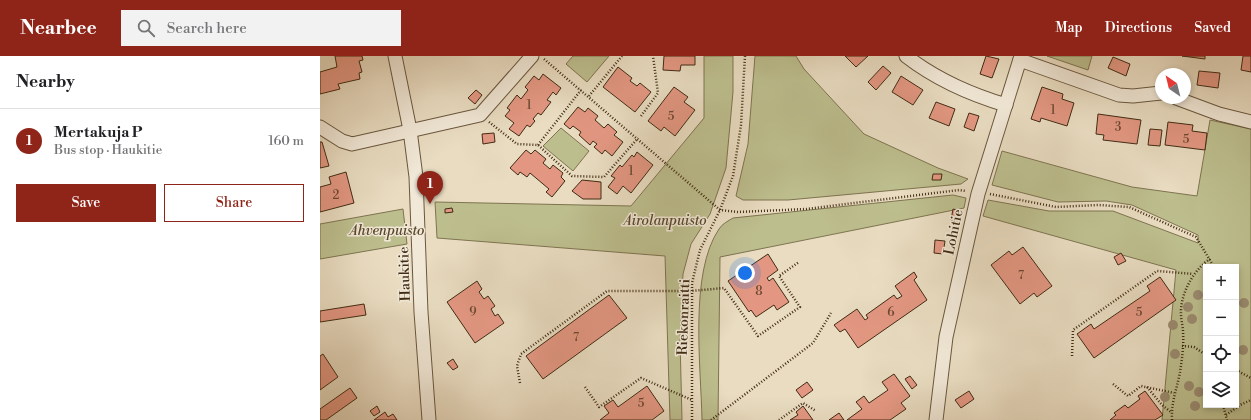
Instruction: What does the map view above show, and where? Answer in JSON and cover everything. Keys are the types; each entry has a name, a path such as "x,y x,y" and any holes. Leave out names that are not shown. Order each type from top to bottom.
{"street":[{"name":"Haukitie","path":"395,56 410,130 418,204 421,312 429,420"},
{"path":"320,127 342,141 352,144 480,115 532,56"},
{"path":"906,56 937,78 955,87 1006,105"},
{"path":"1020,58 1119,95 1155,93"},
{"name":"Lohitie","path":"936,420 946,337 978,194 1020,58"},
{"path":"1191,103 1220,114 1251,122"}],"path":[{"path":"540,56 589,96 720,210 738,212 806,209 959,190 978,194 986,193 1056,207 1098,205 1129,207 1196,237 1212,264"},
{"path":"589,96 622,56"},
{"path":"641,116 658,93 653,56"},
{"name":"Riekonraitti","path":"692,420 691,291 700,250 720,210 733,176 741,125 744,56"},
{"path":"538,145 581,90"},
{"path":"480,115 517,144 538,145 572,176 604,177 638,138"},
{"path":"1172,420 1171,412 1174,393 1180,373 1183,332 1180,313 1182,303 1193,274 1201,264 1210,260"},
{"path":"520,383 517,366 521,354 607,291 691,291 724,288 758,336 800,307 778,276 799,262"},
{"path":"1072,356 1074,330 1157,271 1193,274"},
{"path":"711,420 814,344 831,313"},
{"path":"1182,346 1194,347 1203,353"},
{"path":"1239,372 1251,378"},
{"path":"585,387 599,407 641,378 692,400"},
{"path":"1113,384 1128,396 1141,386 1147,386 1174,393"},
{"path":"1147,386 1162,405 1171,412"},
{"path":"1226,415 1240,405 1251,400"},
{"path":"779,420 802,403 816,411"},
{"path":"1224,408 1227,420"}],"green space":[{"path":"573,56 609,56 587,82 566,64"},
{"name":"Airolanpuisto","path":"704,56 733,56 733,92 726,168 710,214 691,244 683,274 680,338 682,420 670,420 665,256 437,238 435,202 631,206 704,118"},
{"name":"Airolanpuisto","path":"755,56 796,56 804,69 864,134 938,168 968,179 961,184 788,200 743,200 736,196 748,144"},
{"path":"1047,56 1092,56 1088,70"},
{"path":"1210,120 1251,129 1251,420 1162,420 1176,270 983,216 988,200 1049,211 1113,211 1198,243 1198,235 1132,205 1106,201 1058,202 992,185 1002,151 1132,187 1197,196"},
{"path":"561,128 589,151 573,171 543,146"},
{"name":"Airolanpuisto","path":"953,195 966,198 964,208 720,257 718,420 702,420 699,348 700,295 704,270 710,248 719,229 725,223 733,218"},
{"name":"Ahvenpuisto","path":"403,209 407,244 320,259 320,224"}],"building":[{"path":"335,56 362,56 363,60 359,61 362,72 359,73 360,79 338,84 340,89 320,94 320,72 337,67"},
{"path":"664,56 695,56 695,65 681,65 680,71 663,70"},
{"path":"845,56 868,56 856,67"},
{"path":"986,56 999,59 992,78 980,74"},
{"path":"1182,56 1205,56 1205,59"},
{"path":"1243,56 1251,56 1251,72 1241,70"},
{"path":"1113,57 1130,64 1126,76 1108,68"},
{"path":"883,66 891,73 876,90 868,82"},
{"path":"618,67 632,78 630,81 637,86 640,83 651,92 635,112 603,87"},
{"path":"1199,71 1220,73 1218,88 1197,85"},
{"path":"543,74 561,88 556,95 553,92 547,100 551,102 541,115 538,113 533,119 535,121 530,127 527,125 519,136 509,129 514,123 505,116 510,110 507,108 517,95 521,99 528,90 525,87 534,76 539,80"},
{"path":"901,76 923,90 913,105 892,92"},
{"path":"674,87 688,97 684,102 695,110 675,136 664,127 661,131 648,121"},
{"path":"1042,87 1063,94 1062,99 1074,103 1067,126 1041,118 1040,122 1031,119"},
{"path":"476,90 482,95 475,104 468,98"},
{"path":"936,102 955,109 949,126 929,118"},
{"path":"578,107 585,112 588,108 598,116 595,120 604,128 608,124 617,132 614,135 623,142 612,156 605,150 602,154 594,147 597,144 593,141 590,145 579,135 581,132 573,126 570,129 564,124"},
{"path":"969,113 979,116 974,131 964,127"},
{"path":"1098,114 1141,120 1137,144 1103,140 1104,135 1096,134"},
{"path":"1168,122 1193,125 1192,131 1207,133 1205,150 1165,145"},
{"path":"1150,129 1162,130 1160,146 1148,145"},
{"path":"494,133 495,142 483,144 482,134"},
{"path":"320,142 322,142 329,166 320,168"},
{"path":"526,150 531,154 535,150 546,159 543,163 550,169 553,165 563,173 561,177 565,181 552,197 546,192 549,189 530,173 527,177 520,172 518,175 510,168"},
{"path":"637,152 653,165 631,193 623,186 617,194 608,187 615,178 611,176 620,165 622,167 632,155 634,157"},
{"path":"346,172 354,203 320,212 320,187 331,184 329,177"},
{"path":"933,174 942,174 941,180 932,180"},
{"path":"582,180 601,182 601,199 583,199 572,191"},
{"path":"452,208 453,212 445,213 445,209"},
{"path":"953,209 960,211 958,221 951,220"},
{"path":"935,240 945,241 943,254 934,253"},
{"path":"1023,247 1052,286 1037,297 1034,293 1020,304 991,265 1009,251 1012,255"},
{"path":"1121,253 1126,261 1118,265 1114,257"},
{"path":"768,254 778,270 767,278 769,281 773,278 789,302 777,310 774,305 756,317 751,310 749,312 728,281"},
{"path":"914,272 917,277 914,280 927,300 858,348 845,329 840,332 834,325 857,309 865,320 868,318 866,315 894,295 897,299 902,296 895,286"},
{"path":"1160,277 1176,300 1094,358 1077,334 1091,324 1094,329 1150,291 1147,286"},
{"path":"477,281 482,289 479,292 484,299 488,296 495,306 491,309 495,316 498,314 504,323 475,343 447,302"},
{"path":"609,295 627,318 543,379 526,356"},
{"path":"364,304 366,315 320,322 320,311"},
{"path":"323,354 338,377 320,390 320,356"},
{"path":"453,359 458,367 453,370 447,363"},
{"path":"894,374 910,396 901,403 906,409 890,420 847,420 862,409 856,402 864,396 869,403 888,390 882,382"},
{"path":"910,376 917,385 912,389 905,379"},
{"path":"807,382 813,390 802,398 796,390"},
{"path":"647,386 664,411 652,420 600,420 609,413 604,406 613,400 618,407"},
{"path":"350,388 357,398 326,420 320,420 320,409"},
{"path":"969,391 974,399 961,408 955,400"},
{"path":"1145,391 1163,415 1155,420 1110,420 1116,415 1114,413 1125,405 1128,408 1140,399 1138,396"},
{"path":"377,406 380,412 374,416 370,411"},
{"path":"803,406 813,420 790,420 798,415 796,412"},
{"path":"385,412 388,417 393,414 397,420 374,420"},
{"path":"839,413 844,420 829,420"}],"place":[{"name":"Mertakuja P","path":"430,204"}]}
